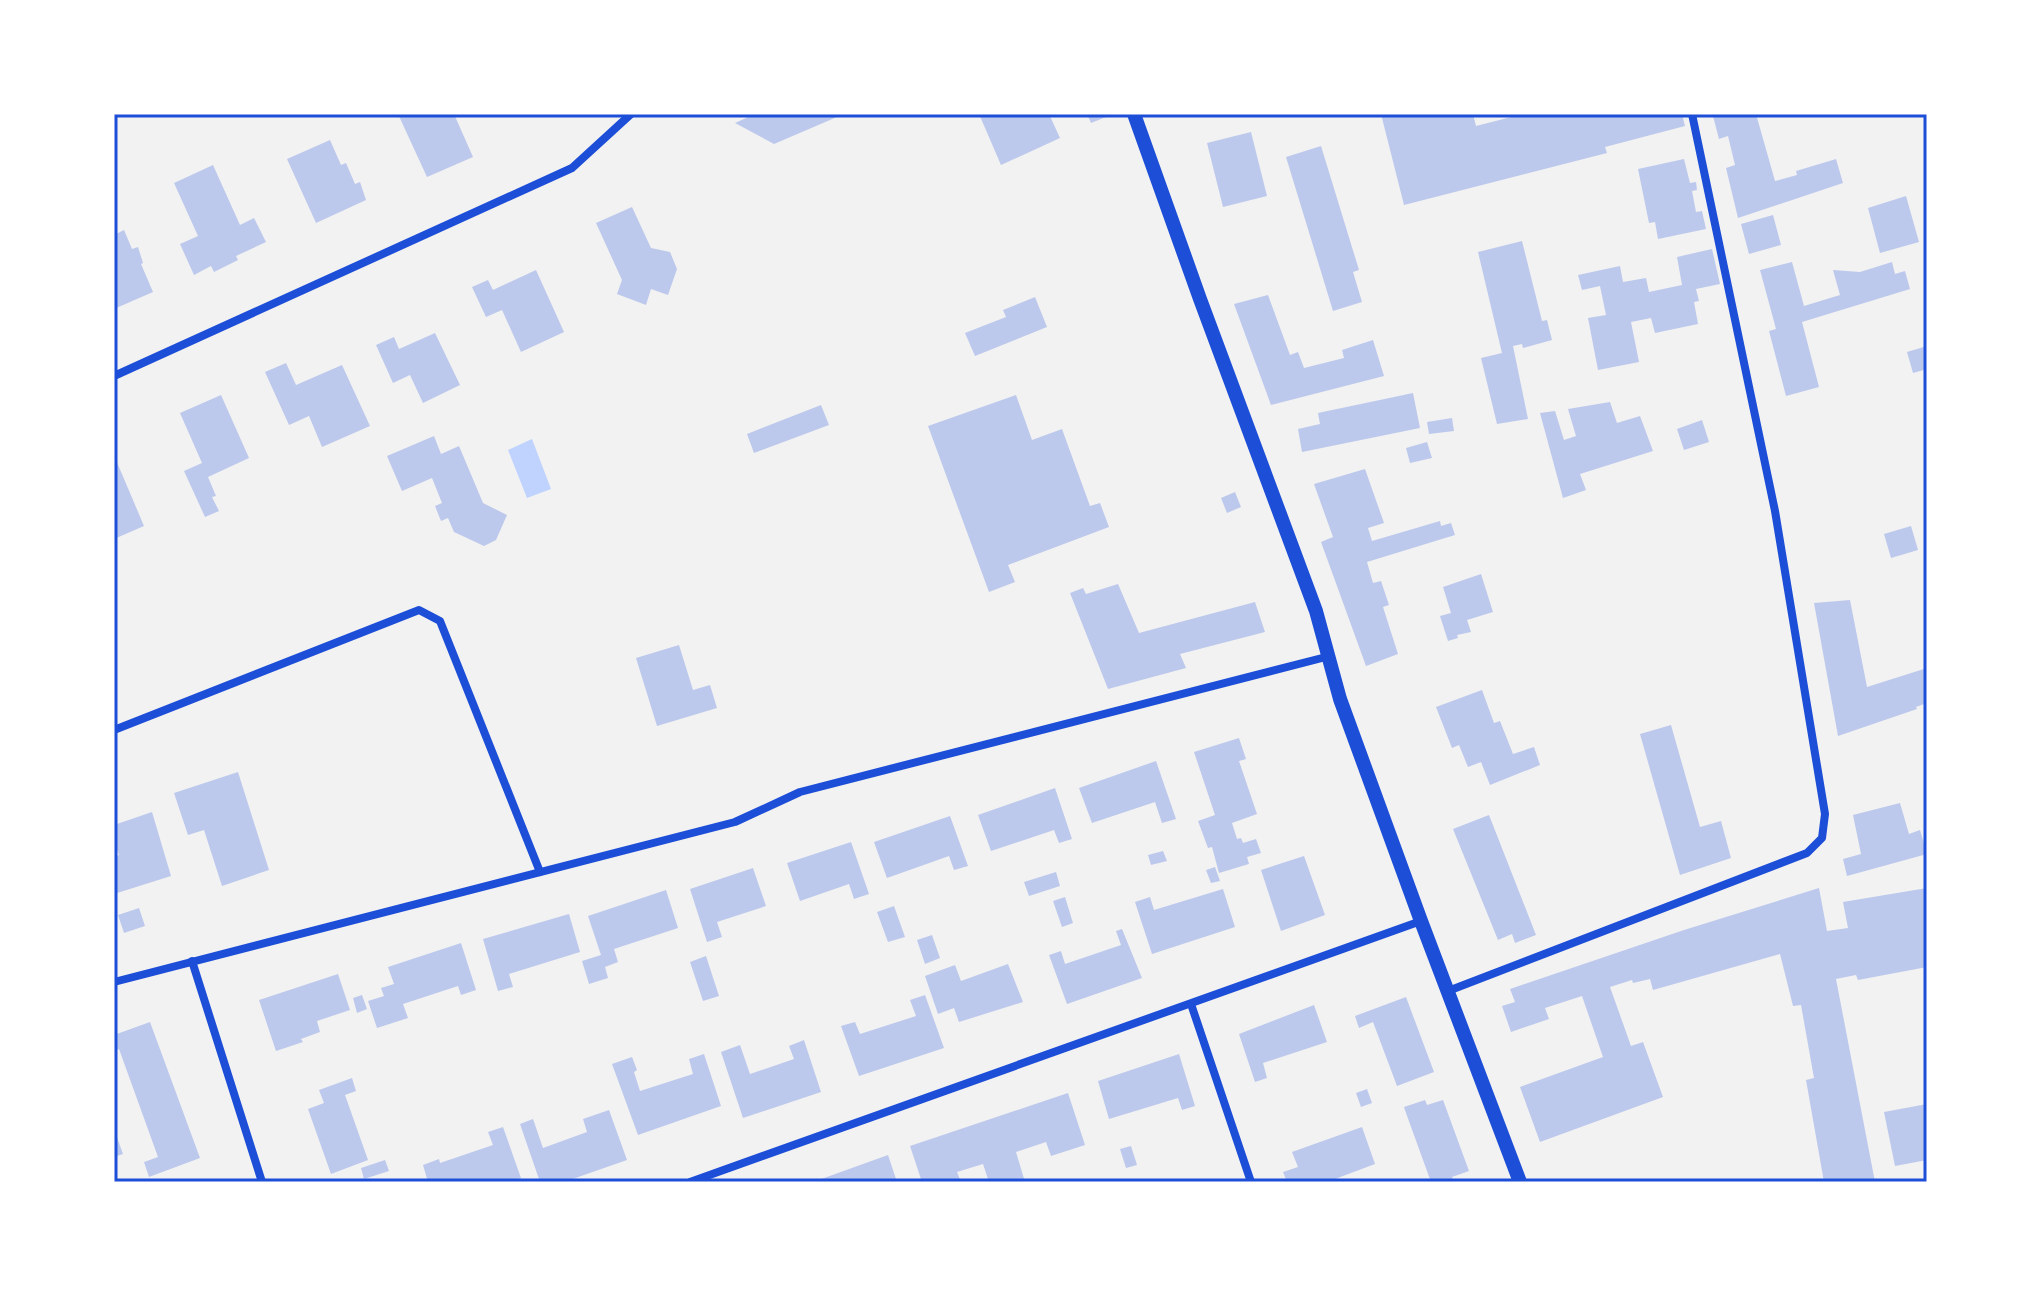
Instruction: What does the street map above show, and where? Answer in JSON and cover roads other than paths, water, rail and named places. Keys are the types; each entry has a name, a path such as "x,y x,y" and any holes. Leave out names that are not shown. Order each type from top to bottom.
{"street":[{"path":"114,376 572,168 631,114"},
{"path":"1134,114 1316,611 1326,657 1421,921 1520,1182"},
{"path":"1448,991 1807,853 1822,838 1825,814 1775,511 1692,114"},
{"path":"114,730 419,610 440,621 540,872"},
{"path":"114,982 735,822 800,792 1326,657"},
{"path":"690,1182 1421,921"},
{"path":"192,961 262,1182"},
{"path":"1191,1004 1251,1182"}],"water":[{"path":"532,439 551,489 527,498 508,450"}]}
